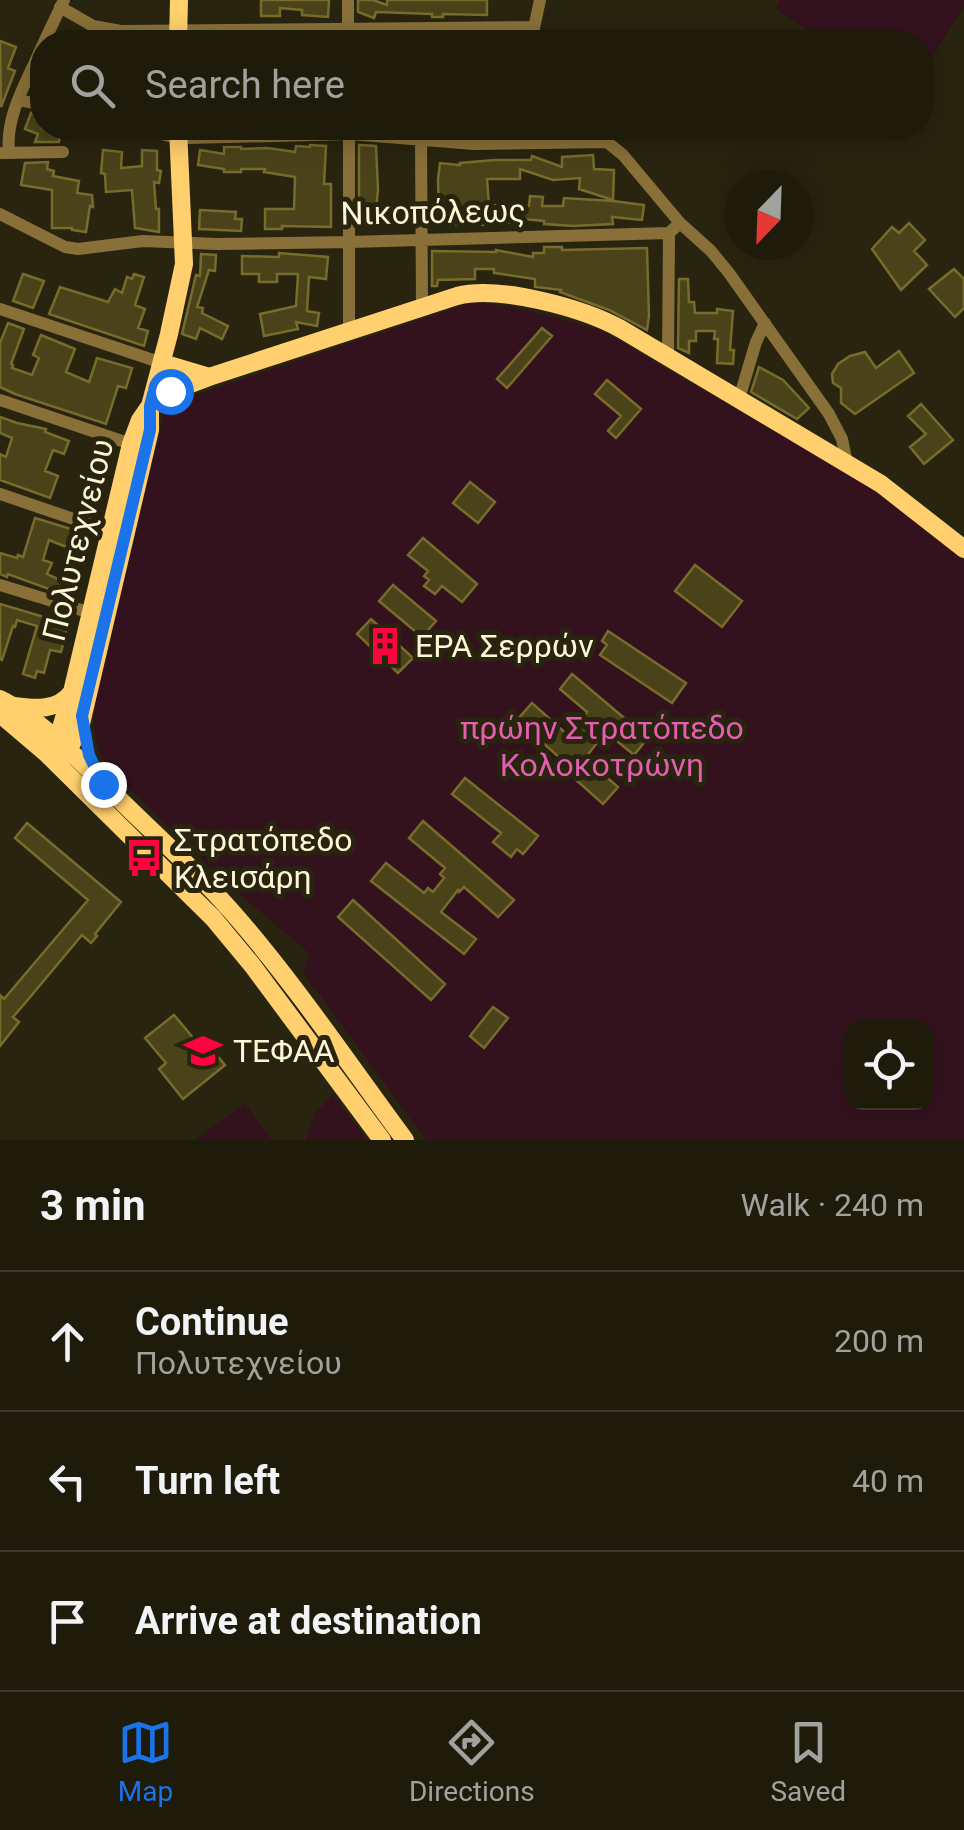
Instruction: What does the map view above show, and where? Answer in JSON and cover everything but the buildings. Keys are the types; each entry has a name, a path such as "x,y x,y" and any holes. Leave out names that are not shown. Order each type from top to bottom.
{"main road":[{"path":"178,30 179,0"},
{"name":"Πολυτεχνείου","path":"57,752 79,730 181,284 184,243 178,140"},
{"path":"152,400 209,377 472,292 507,294 598,317 846,463 896,495 964,550"},
{"path":"162,363 209,377"},
{"name":"Πολυτεχνείου","path":"57,752 130,444 152,400"},
{"path":"4,706 59,705 72,692"},
{"path":"4,706 57,752 225,931 382,1140"},
{"path":"82,716 89,755 103,784"},
{"path":"57,752 103,784 240,921 405,1140"}],"street":[{"path":"348,0 348,30"},
{"path":"533,30 540,0"},
{"path":"50,30 62,4 86,22 106,30"},
{"path":"472,30 534,27"},
{"path":"30,74 19,100 6,113 8,135 4,153 64,152"},
{"path":"19,100 30,102"},
{"path":"349,330 350,140"},
{"path":"422,307 421,140 474,144 607,142"},
{"path":"474,144 478,140"},
{"path":"603,140 622,155 729,273 830,414 842,439 846,463"},
{"name":"Νικοπόλεως","path":"0,214 70,248 85,249 143,241 350,242 669,234"},
{"path":"668,358 669,234 680,223"},
{"path":"0,309 162,363"},
{"path":"739,399 756,342 766,323"},
{"path":"0,400 130,444"},
{"path":"808,440 823,441 830,414"},
{"path":"0,494 110,531"},
{"path":"0,585 90,613"}],"green space":[{"path":"780,0 964,0 934,55 934,30 808,30 776,8"},
{"name":"πρώην Στρατόπεδο Κολοκοτρώνη","path":"472,302 510,306 608,334 883,495 964,559 964,1140 426,1140 303,972 309,953 223,880 108,768 94,726 96,698 166,405"},
{"path":"333,1095 367,1140 306,1140 315,1113"},
{"path":"245,1103 272,1140 195,1140"}],"place":[{"name":"ΕΡΑ Σερρών","path":"385,646"},
{"name":"Στρατόπεδο Κλεισάρη","path":"144,858"},
{"name":"ΤΕΦΑΑ","path":"203,1051"}],"route":[{"path":"103,784 89,755 82,716 150,430 153,394 170,391"}]}
